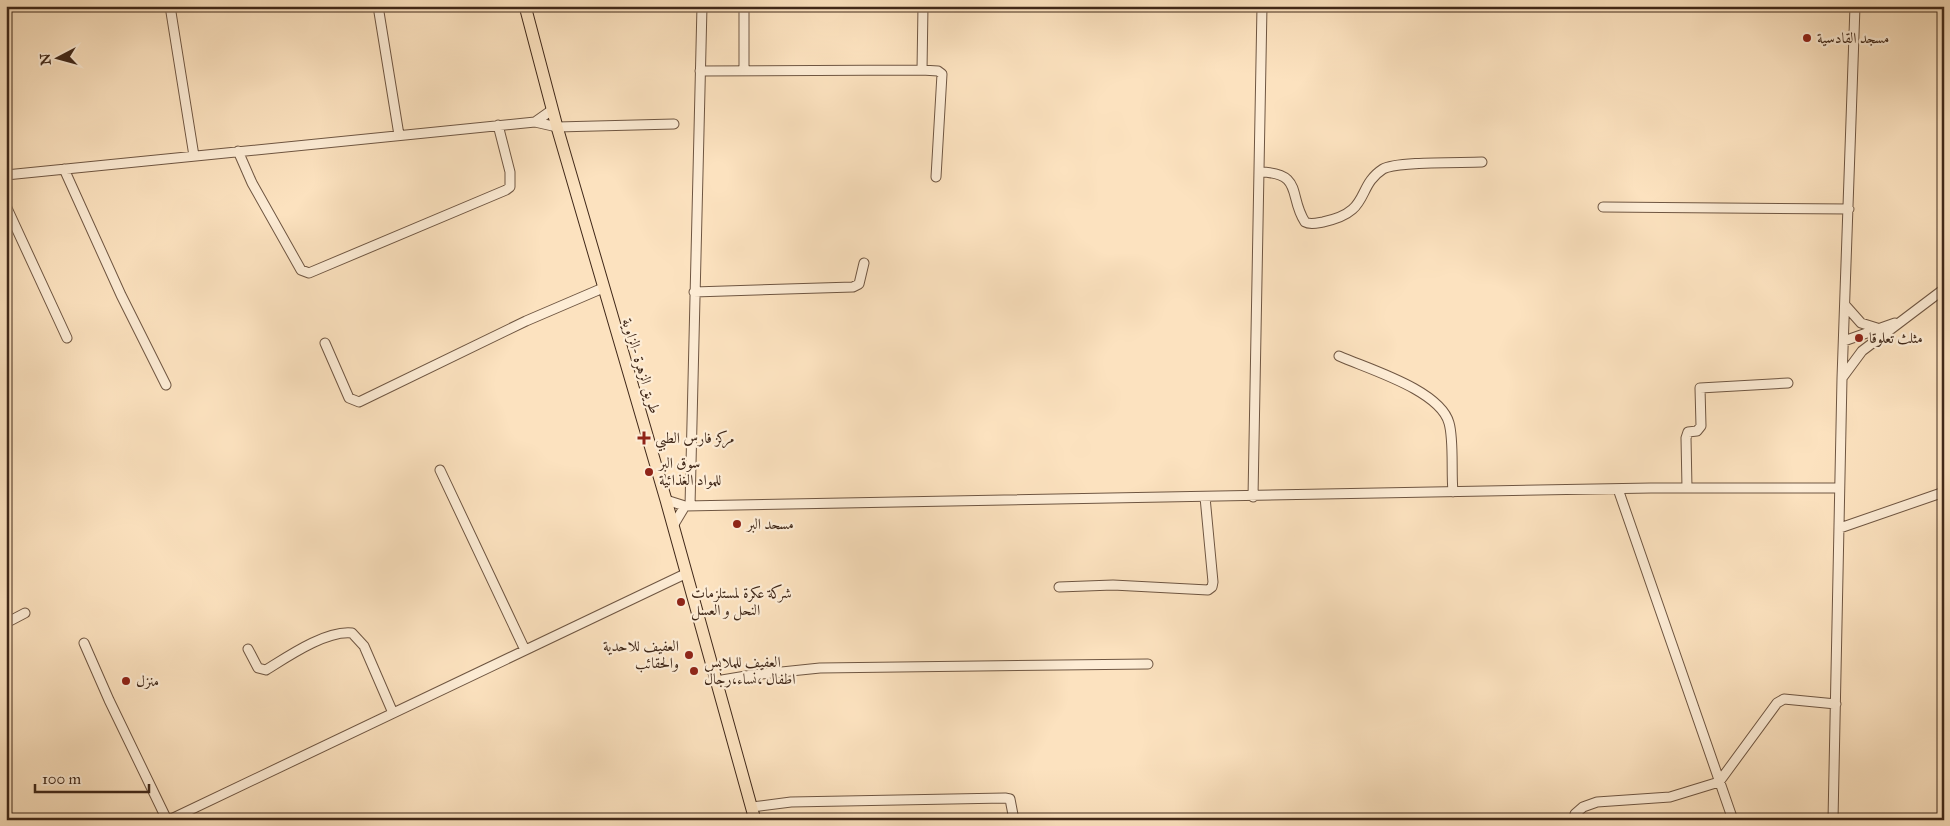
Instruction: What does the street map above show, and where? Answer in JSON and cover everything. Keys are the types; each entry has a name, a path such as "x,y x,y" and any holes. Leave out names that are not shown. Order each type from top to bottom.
{"main road":[{"name":"طريق الزهرة -الزاوية","path":"525,6 556,127 666,500 685,574 756,820"}],"street":[{"path":"170,6 194,156"},
{"path":"378,6 399,135"},
{"path":"673,526 687,506 702,6"},
{"path":"744,6 744,70"},
{"path":"922,70 923,6"},
{"path":"1252,497 1262,6"},
{"path":"1833,820 1840,528 1839,488 1855,6"},
{"path":"700,71 938,71 942,74 936,178"},
{"path":"535,122 552,110"},
{"path":"6,175 535,122 556,127 674,124"},
{"path":"238,151 252,183 301,270 310,272 510,187 510,172 498,125"},
{"path":"1260,172 1272,172 1289,180 1296,192 1304,222 1312,224 1339,219 1349,214 1361,200 1372,180 1386,167 1482,162"},
{"path":"64,169 166,385"},
{"path":"6,206 67,338"},
{"path":"1603,207 1849,209"},
{"path":"694,292 853,287 859,284 864,263"},
{"path":"325,343 349,398 360,402 526,321 603,288"},
{"path":"1842,378 1862,350 1944,289"},
{"path":"1845,304 1861,323 1877,328"},
{"path":"1843,344 1877,328 1898,322"},
{"path":"1843,344 1862,350"},
{"path":"1339,356 1420,391 1438,405 1449,422 1453,492"},
{"path":"1687,488 1686,438 1688,432 1696,431 1701,426 1700,388 1788,383"},
{"path":"440,470 525,650"},
{"path":"666,500 687,506 1618,489 1839,488"},
{"path":"1618,489 1732,820"},
{"path":"1840,528 1944,492"},
{"path":"1059,588 1112,585 1208,590 1212,587 1213,582 1205,497"},
{"path":"84,643 109,700 168,820 685,574"},
{"path":"6,623 26,614"},
{"path":"248,649 258,668 266,670 292,654 326,638 344,632 352,632 364,646 393,713"},
{"path":"716,681 820,668 1148,664"},
{"path":"1574,820 1575,814 1583,807 1596,802 1670,797 1719,782 1777,703 1784,699 1836,704"},
{"path":"752,807 791,802 1005,798 1010,800 1012,804 1014,820"}],"place":[{"name":"مسجد القادسية","path":"1807,38"},
{"name":"مثلث تعلوقا","path":"1859,338"},
{"name":"مركز فارس الطبي","path":"644,438"},
{"name":"سوق البر للمواد الغذائية","path":"649,472"},
{"name":"مسحد البر","path":"737,524"},
{"name":"شركة عكرة لمستلزمات النحل و العسل","path":"681,602"},
{"name":"العفيف للاحدية والحقائب","path":"689,655"},
{"name":"العفيف للملابس اطفال ،نساء،رجال","path":"694,671"},
{"name":"منزل","path":"126,681"}]}
